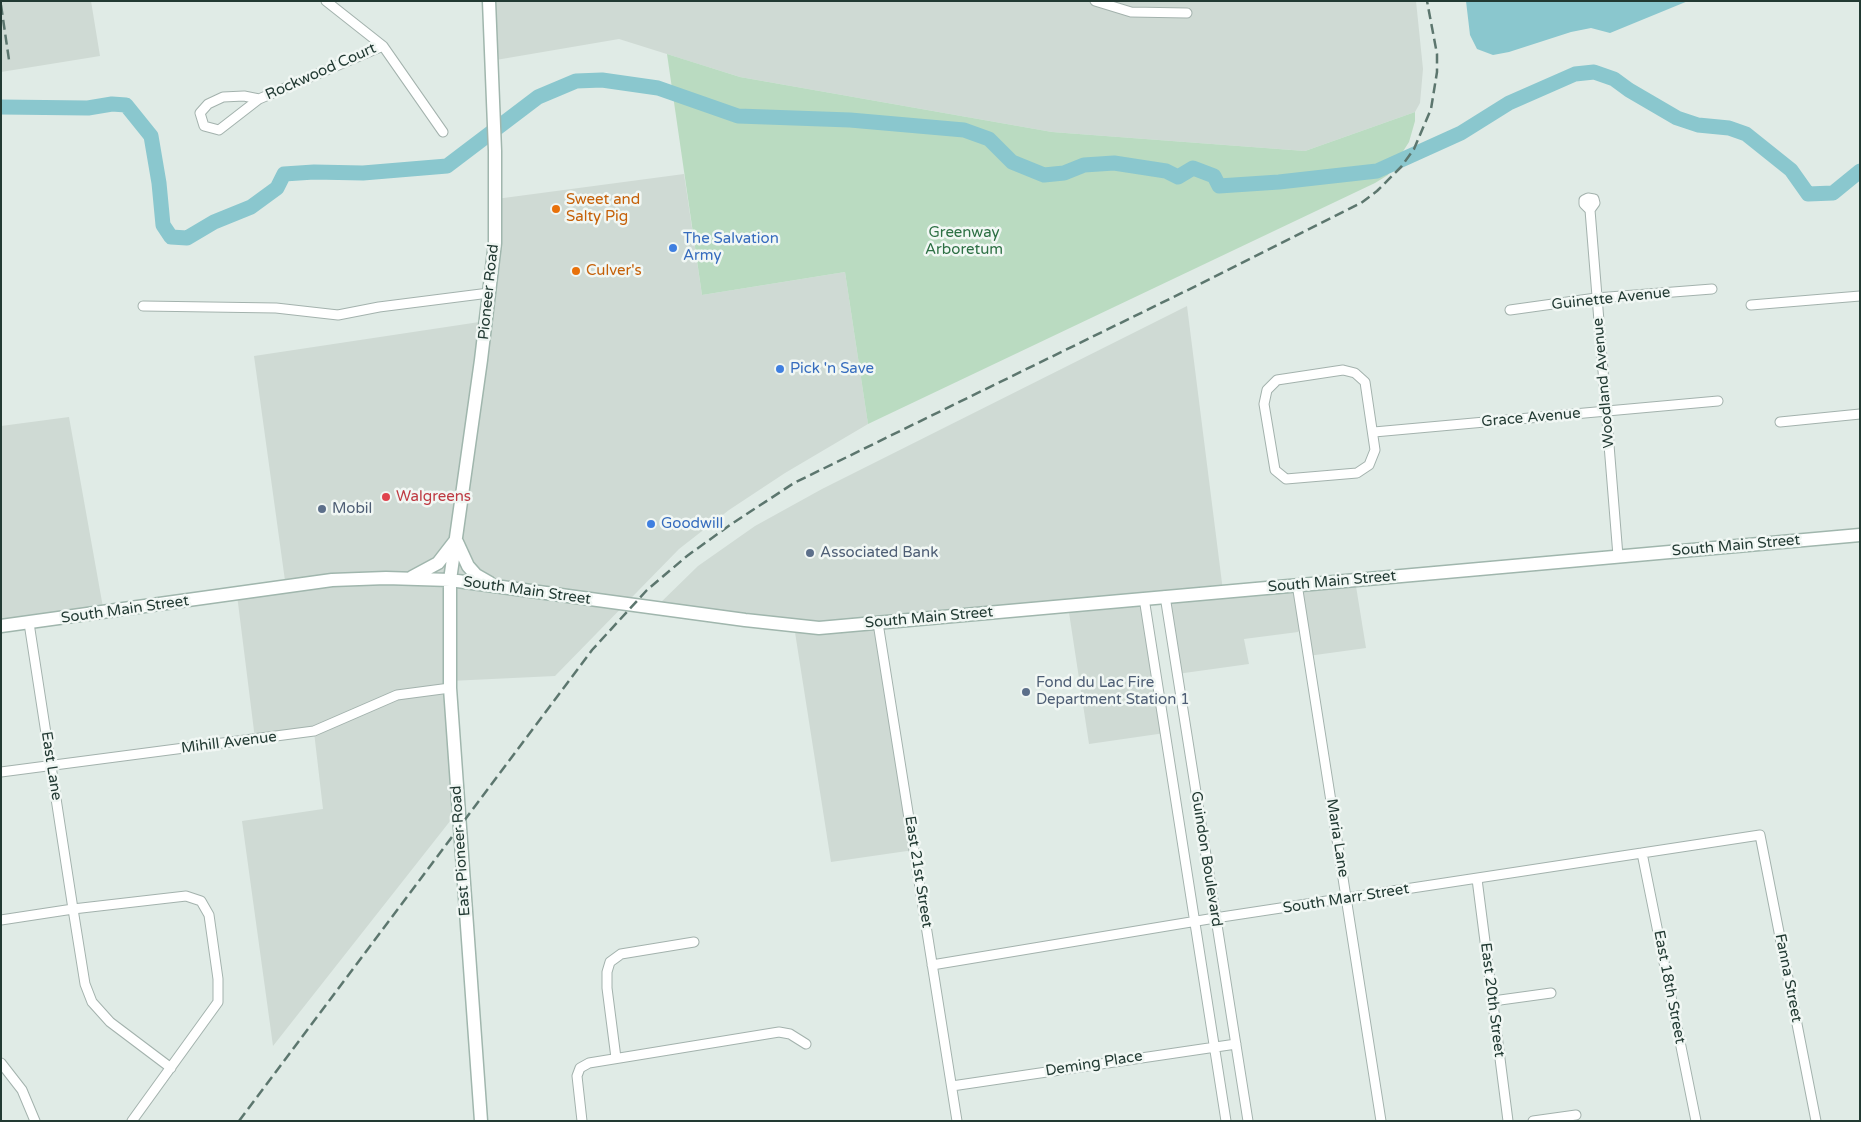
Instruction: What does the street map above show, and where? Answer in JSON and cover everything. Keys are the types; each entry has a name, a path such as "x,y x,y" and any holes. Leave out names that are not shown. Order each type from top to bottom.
{"main road":[{"name":"Pioneer Road","path":"450,580 496,230 489,1"},
{"name":"South Main Street","path":"1,626 332,580 406,579 450,580 783,625 820,628 1860,535"},
{"path":"406,579 438,563 456,539"},
{"path":"456,539 464,560 474,573 496,587"},
{"name":"East Pioneer Road","path":"450,580 450,688 481,1121"}],"street":[{"path":"326,1 383,46 443,132"},
{"path":"1095,1 1132,12 1187,13"},
{"name":"Rockwood Court","path":"259,99 244,96 223,97 208,104 200,113 204,126 219,130 259,99 383,46"},
{"name":"Woodland Avenue","path":"1590,210 1618,556"},
{"name":"Guinette Avenue","path":"1510,310 1596,298 1712,288"},
{"path":"143,306 276,308 338,316 379,307 489,293"},
{"path":"1751,305 1860,296"},
{"path":"1343,370 1355,374 1365,382 1374,432 1375,450 1369,466 1357,472 1286,479 1274,470 1264,404 1267,390 1277,380 1343,370"},
{"name":"Grace Avenue","path":"1374,432 1718,402"},
{"path":"1780,422 1860,414"},
{"name":"Maria Lane","path":"1297,584 1381,1121"},
{"name":"Guindon Boulevard","path":"1165,596 1248,1121"},
{"name":"Guindon Boulevard","path":"1144,598 1226,1121"},
{"name":"East 21st Street","path":"878,622 957,1121"},
{"name":"East Lane","path":"29,623 85,984 92,1002 110,1022 171,1068"},
{"name":"Mihill Avenue","path":"1,772 314,732 397,695 450,688"},
{"name":"South Marr Street","path":"932,965 1195,921 1760,834"},
{"name":"Fanna Street","path":"1760,834 1816,1121"},
{"name":"East 18th Street","path":"1642,853 1696,1121"},
{"name":"East 20th Street","path":"1476,879 1508,1121"},
{"path":"1,920 73,909 186,896 196,898 204,905 209,916 218,979 218,1002 132,1121"},
{"path":"616,1058 607,988 607,972 610,962 621,954 694,942"},
{"path":"1492,1001 1552,993"},
{"path":"582,1121 577,1078 578,1071 591,1062 780,1032 790,1034 806,1044"},
{"name":"Deming Place","path":"952,1086 1236,1044"},
{"path":"1,1063 22,1090 35,1121"},
{"path":"1533,1121 1576,1115"}],"shaded area":[{"path":"1,1 91,1 100,56 1,72"},
{"path":"489,1 1416,1 1423,69 1420,103 1415,112 1305,151 1052,132 740,77 619,39 490,61"},
{"path":"684,174 702,295 845,272 868,424 785,473 729,510 679,549 555,676 450,681 458,811 273,1046 242,821 323,809 314,732 255,739 237,595 286,588 254,356 486,321 496,199"},
{"path":"1187,306 1223,591 1355,580 1366,648 1308,656 1303,626 1298,632 1244,639 1249,664 1177,674 1165,597 1144,598 1165,733 1089,744 1068,606 879,623 914,850 831,862 794,626 655,608 698,566 755,526 822,489"},
{"path":"69,417 104,613 1,626 1,426"}],"green space":[{"name":"Greenway Arboretum","path":"667,54 740,77 1052,132 1305,151 1415,112 1415,121 1409,142 1388,175 1375,183 868,424 845,272 702,295"}],"water":[{"path":"1466,1 1688,1 1610,33 1591,28 1493,55 1477,49 1470,35"}],"waterway":[{"path":"1,107 88,108 112,104 126,105 151,136 159,183 163,225 171,237 187,238 214,222 251,207 277,188 284,174 314,172 363,173 447,166 538,97 576,81 602,80 658,88 738,116 850,120 964,130 989,139 1012,162 1044,175 1064,173 1084,165 1114,163 1166,171 1178,177 1193,168 1214,176 1219,186 1279,182 1377,171 1461,133 1509,103 1575,74 1594,72 1614,79 1677,118 1698,125 1729,128 1746,134 1791,170 1808,194 1833,193 1860,171"}],"railway":[{"path":"239,1121 592,650 647,590 687,556 794,483 1198,285 1361,203 1377,191 1401,167 1414,149 1431,109 1437,72 1437,54 1427,1"},
{"path":"1,5 9,60"}],"place":[{"name":"Sweet and Salty Pig","path":"556,209"},
{"name":"The Salvation Army","path":"673,248"},
{"name":"Culver's","path":"576,271"},
{"name":"Pick 'n Save","path":"780,369"},
{"name":"Walgreens","path":"386,497"},
{"name":"Mobil","path":"322,509"},
{"name":"Goodwill","path":"651,524"},
{"name":"Associated Bank","path":"810,553"},
{"name":"Fond du Lac Fire Department Station 1","path":"1026,692"}]}
